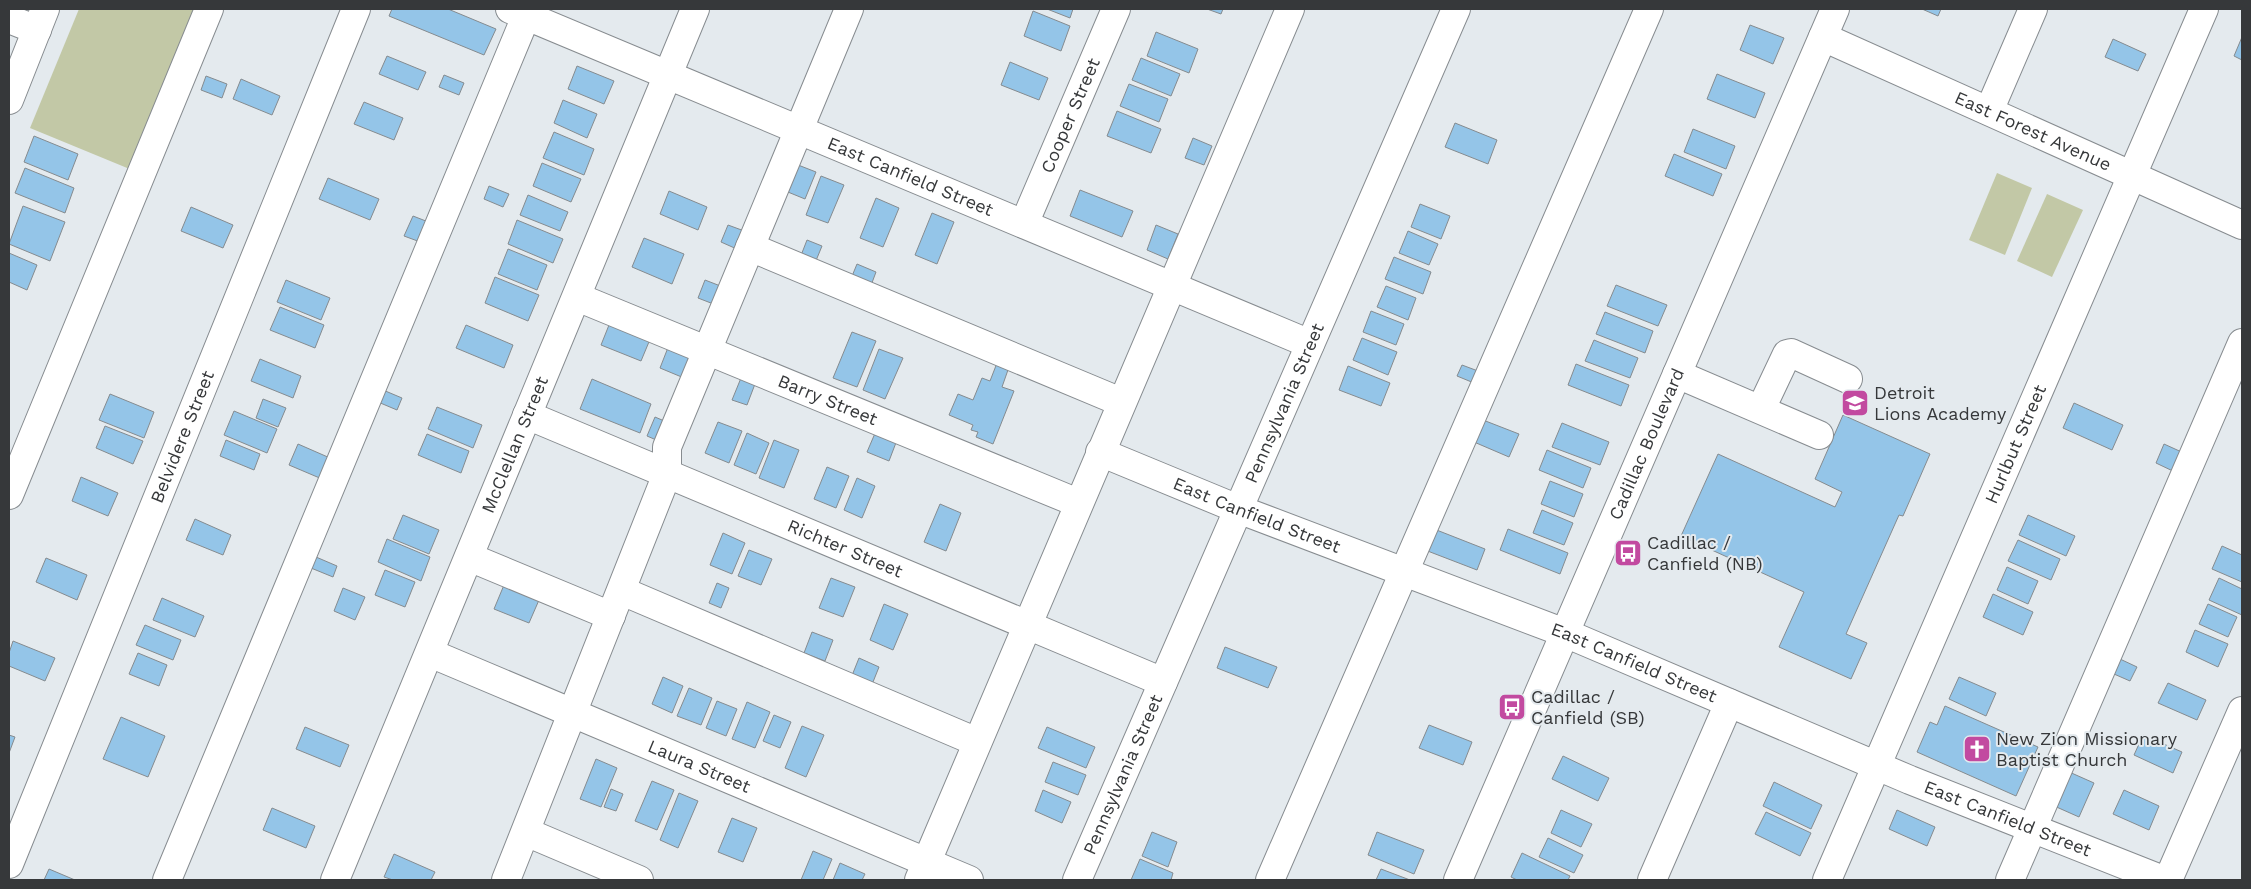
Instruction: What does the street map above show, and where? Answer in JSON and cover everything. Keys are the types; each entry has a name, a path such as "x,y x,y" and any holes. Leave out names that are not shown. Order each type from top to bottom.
{"street":[{"path":"9,496 209,9"},
{"name":"Belvidere Street","path":"9,864 356,9"},
{"name":"McClellan Street","path":"335,880 696,9"},
{"path":"506,880 574,713 666,474 667,447 849,9"},
{"name":"Cooper Street","path":"1024,224 1116,9"},
{"path":"923,872 1078,503 1290,9"},
{"name":"Pennsylvania Street","path":"1077,880 1456,9"},
{"path":"1270,880 1649,9"},
{"name":"Cadillac Boulevard","path":"1458,880 1835,9"},
{"path":"1989,110 2033,9"},
{"name":"Hurlbut Street","path":"1827,880 2204,9"},
{"path":"167,880 521,11"},
{"name":"East Canfield Street","path":"521,11 668,75 1310,344"},
{"path":"9,19 41,19 9,100"},
{"name":"East Forest Avenue","path":"1823,37 2132,174 2242,225"},
{"path":"750,247 1121,402"},
{"name":"Barry Street","path":"577,297 1078,503"},
{"path":"2010,880 2242,343"},
{"path":"1760,409 1787,354 1791,353 1848,379"},
{"path":"1677,374 1819,435"},
{"name":"Richter Street","path":"528,416 1163,682"},
{"name":"East Canfield Street","path":"1100,452 1238,509 1565,633 1876,766 2163,880"},
{"path":"469,557 611,616"},
{"path":"622,591 978,742"},
{"name":"Laura Street","path":"430,653 574,713 923,872 969,880"},
{"path":"1652,880 1729,703"},
{"path":"2168,880 2242,711"},
{"path":"526,832 639,880"}],"green space":[{"path":"79,9 198,9 132,170 30,128"},
{"path":"1997,173 2032,188 2005,255 1969,240"},
{"path":"2047,194 2083,210 2052,277 2017,261"}],"building":[{"path":"392,9 448,9 496,29 484,55 389,16"},
{"path":"1047,9 1073,9 1070,18"},
{"path":"1207,9 1223,9 1221,14"},
{"path":"1922,9 1941,9 1938,16"},
{"path":"1033,11 1070,26 1061,51 1024,36"},
{"path":"1750,25 1784,38 1773,64 1740,50"},
{"path":"1156,32 1198,49 1189,73 1147,56"},
{"path":"2242,37 2242,60 2234,56"},
{"path":"2113,39 2146,54 2138,71 2105,57"},
{"path":"387,56 426,72 418,90 379,74"},
{"path":"1141,58 1180,74 1171,96 1132,80"},
{"path":"1010,62 1048,78 1039,100 1001,85"},
{"path":"577,66 614,81 604,104 568,89"},
{"path":"1717,74 1765,93 1755,118 1707,99"},
{"path":"444,75 464,83 459,95 439,87"},
{"path":"206,76 227,84 222,98 201,90"},
{"path":"241,79 280,96 272,115 233,99"},
{"path":"1129,84 1168,99 1159,122 1120,106"},
{"path":"563,100 597,114 587,138 554,123"},
{"path":"364,102 403,118 394,140 354,124"},
{"path":"1117,111 1161,129 1151,153 1107,136"},
{"path":"1455,123 1497,140 1488,164 1445,147"},
{"path":"1693,129 1735,146 1726,169 1684,152"},
{"path":"554,132 594,149 584,175 543,158"},
{"path":"34,136 78,154 68,180 24,162"},
{"path":"1193,138 1212,146 1204,165 1185,158"},
{"path":"1674,154 1722,174 1713,196 1665,176"},
{"path":"542,163 581,179 571,202 533,186"},
{"path":"793,163 816,172 805,199 783,190"},
{"path":"25,168 74,188 65,213 15,193"},
{"path":"821,176 844,185 828,223 806,215"},
{"path":"328,178 379,199 370,220 319,199"},
{"path":"489,186 509,194 503,207 484,199"},
{"path":"1080,190 1133,211 1122,237 1070,216"},
{"path":"669,191 707,207 698,230 660,214"},
{"path":"528,195 568,212 560,231 520,215"},
{"path":"876,198 899,208 883,247 860,238"},
{"path":"1420,204 1450,216 1441,239 1411,227"},
{"path":"23,206 65,222 50,261 9,244"},
{"path":"191,207 233,225 223,248 181,231"},
{"path":"932,213 954,222 937,264 915,255"},
{"path":"413,216 431,223 423,243 404,236"},
{"path":"517,220 563,239 553,263 508,244"},
{"path":"728,225 747,232 739,250 721,242"},
{"path":"1156,225 1178,234 1168,259 1147,250"},
{"path":"1408,231 1438,244 1429,265 1399,253"},
{"path":"644,238 684,254 672,284 632,267"},
{"path":"807,240 822,246 815,263 800,258"},
{"path":"508,249 547,265 537,290 498,274"},
{"path":"9,253 37,265 27,290 9,282"},
{"path":"1394,257 1431,272 1423,294 1385,279"},
{"path":"857,264 876,272 870,288 850,281"},
{"path":"495,277 539,295 528,321 485,303"},
{"path":"286,280 330,298 321,320 277,302"},
{"path":"705,280 723,287 716,305 698,298"},
{"path":"1616,285 1667,305 1658,326 1607,306"},
{"path":"1386,286 1416,298 1408,320 1377,307"},
{"path":"280,307 324,325 315,348 270,330"},
{"path":"1371,311 1404,324 1396,345 1363,332"},
{"path":"1605,312 1653,331 1645,353 1596,334"},
{"path":"611,320 651,337 641,361 601,345"},
{"path":"466,325 513,345 504,368 456,348"},
{"path":"852,332 876,341 857,387 833,378"},
{"path":"1362,338 1397,352 1388,375 1353,360"},
{"path":"1594,340 1638,358 1630,378 1585,361"},
{"path":"669,345 694,355 684,378 660,368"},
{"path":"879,349 903,358 885,399 863,390"},
{"path":"260,359 301,376 293,398 251,381"},
{"path":"997,363 1009,367 1002,387 1014,391 993,444 976,437 978,432 971,430 973,425 949,415 958,394 973,400 982,378 990,381"},
{"path":"1576,364 1629,385 1621,406 1568,385"},
{"path":"1462,365 1478,371 1474,383 1457,376"},
{"path":"1348,366 1390,383 1381,406 1339,390"},
{"path":"741,378 755,384 747,405 732,400"},
{"path":"592,379 651,404 640,433 580,409"},
{"path":"383,390 402,398 397,410 378,402"},
{"path":"110,394 154,412 144,438 99,420"},
{"path":"263,399 286,408 278,427 256,418"},
{"path":"2074,403 2123,425 2112,450 2063,428"},
{"path":"437,407 482,425 473,448 428,429"},
{"path":"234,411 277,429 267,453 224,435"},
{"path":"1843,415 1930,454 1903,516 1899,515 1846,634 1867,643 1851,679 1779,647 1804,592 1681,536 1718,454 1835,507 1842,492 1815,479"},
{"path":"655,417 669,423 661,442 647,436"},
{"path":"1483,420 1519,434 1509,457 1474,442"},
{"path":"718,422 742,431 729,463 705,453"},
{"path":"1562,423 1609,442 1600,465 1552,447"},
{"path":"105,426 143,441 133,464 96,448"},
{"path":"876,431 897,440 889,461 867,452"},
{"path":"747,433 769,443 756,474 734,465"},
{"path":"427,434 469,451 461,473 418,455"},
{"path":"226,440 260,454 254,470 220,456"},
{"path":"774,440 799,450 784,488 759,478"},
{"path":"298,444 330,458 322,479 289,465"},
{"path":"2164,444 2186,454 2177,473 2156,463"},
{"path":"1547,450 1591,468 1583,488 1539,470"},
{"path":"827,467 849,476 836,508 814,499"},
{"path":"81,477 118,493 108,516 72,501"},
{"path":"857,478 875,486 862,518 844,510"},
{"path":"1550,481 1583,494 1574,517 1541,504"},
{"path":"940,504 961,513 946,551 924,542"},
{"path":"1542,510 1573,523 1564,545 1533,533"},
{"path":"403,515 439,530 429,554 393,539"},
{"path":"2028,515 2075,536 2066,556 2019,535"},
{"path":"195,519 231,535 223,555 186,540"},
{"path":"1434,529 1485,549 1477,570 1425,550"},
{"path":"1508,529 1568,553 1560,574 1500,550"},
{"path":"723,533 745,543 732,574 710,565"},
{"path":"387,539 430,557 421,581 378,562"},
{"path":"2018,540 2060,559 2051,580 2008,561"},
{"path":"2222,546 2242,555 2242,582 2212,569"},
{"path":"749,550 772,559 761,585 738,576"},
{"path":"316,557 337,566 333,577 311,568"},
{"path":"46,558 87,575 77,600 36,582"},
{"path":"2007,567 2038,581 2028,604 1997,590"},
{"path":"385,570 415,582 405,607 375,595"},
{"path":"831,578 855,587 843,617 819,608"},
{"path":"2219,578 2242,589 2242,615 2209,600"},
{"path":"717,583 729,588 721,608 709,603"},
{"path":"504,585 539,600 529,623 494,609"},
{"path":"343,588 365,597 355,620 334,611"},
{"path":"1993,594 2033,612 2023,635 1983,617"},
{"path":"162,598 204,616 195,637 153,620"},
{"path":"884,604 908,614 893,650 870,640"},
{"path":"2208,604 2237,617 2228,637 2199,624"},
{"path":"145,625 181,640 173,660 136,645"},
{"path":"2195,630 2228,644 2218,667 2186,652"},
{"path":"812,632 833,640 825,661 804,653"},
{"path":"13,641 55,658 45,681 9,666 9,653"},
{"path":"1225,647 1277,667 1268,688 1217,668"},
{"path":"138,653 167,665 159,686 129,674"},
{"path":"859,658 879,667 871,687 851,678"},
{"path":"2120,659 2137,667 2130,681 2114,674"},
{"path":"663,677 683,686 672,713 652,704"},
{"path":"1959,677 1996,693 1986,716 1949,699"},
{"path":"2168,683 2206,700 2197,720 2158,703"},
{"path":"689,688 712,698 701,725 677,716"},
{"path":"717,701 737,709 726,736 706,728"},
{"path":"747,702 770,712 755,748 732,739"},
{"name":"New Zion Missionary Baptist Church","path":"1945,706 2038,747 2016,796 1917,752 1930,722 1937,725"},
{"path":"774,715 791,722 780,748 763,741"},
{"path":"121,717 165,736 148,777 103,759"},
{"path":"1429,725 1472,742 1463,765 1419,748"},
{"path":"802,726 824,735 806,777 785,768"},
{"path":"305,727 349,745 340,767 296,749"},
{"path":"1047,727 1095,747 1086,768 1038,748"},
{"path":"9,735 15,737 9,753"},
{"path":"2143,735 2182,752 2173,773 2134,755"},
{"path":"1563,756 1609,778 1598,801 1552,779"},
{"path":"596,759 617,768 601,807 580,799"},
{"path":"1053,762 1086,775 1078,795 1045,782"},
{"path":"2067,771 2094,783 2079,817 2052,805"},
{"path":"652,781 674,790 657,830 635,821"},
{"path":"1774,782 1822,805 1811,829 1763,806"},
{"path":"611,789 623,794 616,811 604,807"},
{"path":"1043,790 1071,802 1062,823 1035,811"},
{"path":"2124,790 2159,806 2149,830 2113,814"},
{"path":"679,793 698,801 678,848 660,840"},
{"path":"272,808 315,826 306,848 263,830"},
{"path":"1561,810 1592,824 1581,847 1551,833"},
{"path":"1897,810 1935,827 1927,846 1889,829"},
{"path":"1766,812 1811,833 1800,856 1755,834"},
{"path":"732,818 757,828 743,862 718,852"},
{"path":"1152,832 1177,842 1168,867 1142,856"},
{"path":"1377,832 1424,850 1414,874 1368,855"},
{"path":"1548,838 1583,855 1574,873 1539,857"},
{"path":"813,851 832,859 823,880 801,880"},
{"path":"1522,853 1570,876 1568,880 1517,880 1511,877"},
{"path":"394,854 435,872 431,880 393,880 384,877"},
{"path":"1140,859 1173,873 1171,880 1131,880"},
{"path":"840,863 865,874 862,880 833,880"},
{"path":"49,869 75,880 44,880"},
{"path":"1381,869 1410,880 1376,880"}],"place":[{"name":"Detroit Lions Academy","path":"1855,403"},
{"name":"Cadillac / Canfield (NB)","path":"1628,553"},
{"name":"Cadillac / Canfield (SB)","path":"1512,707"},
{"name":"New Zion Missionary Baptist Church","path":"1977,749"}]}
